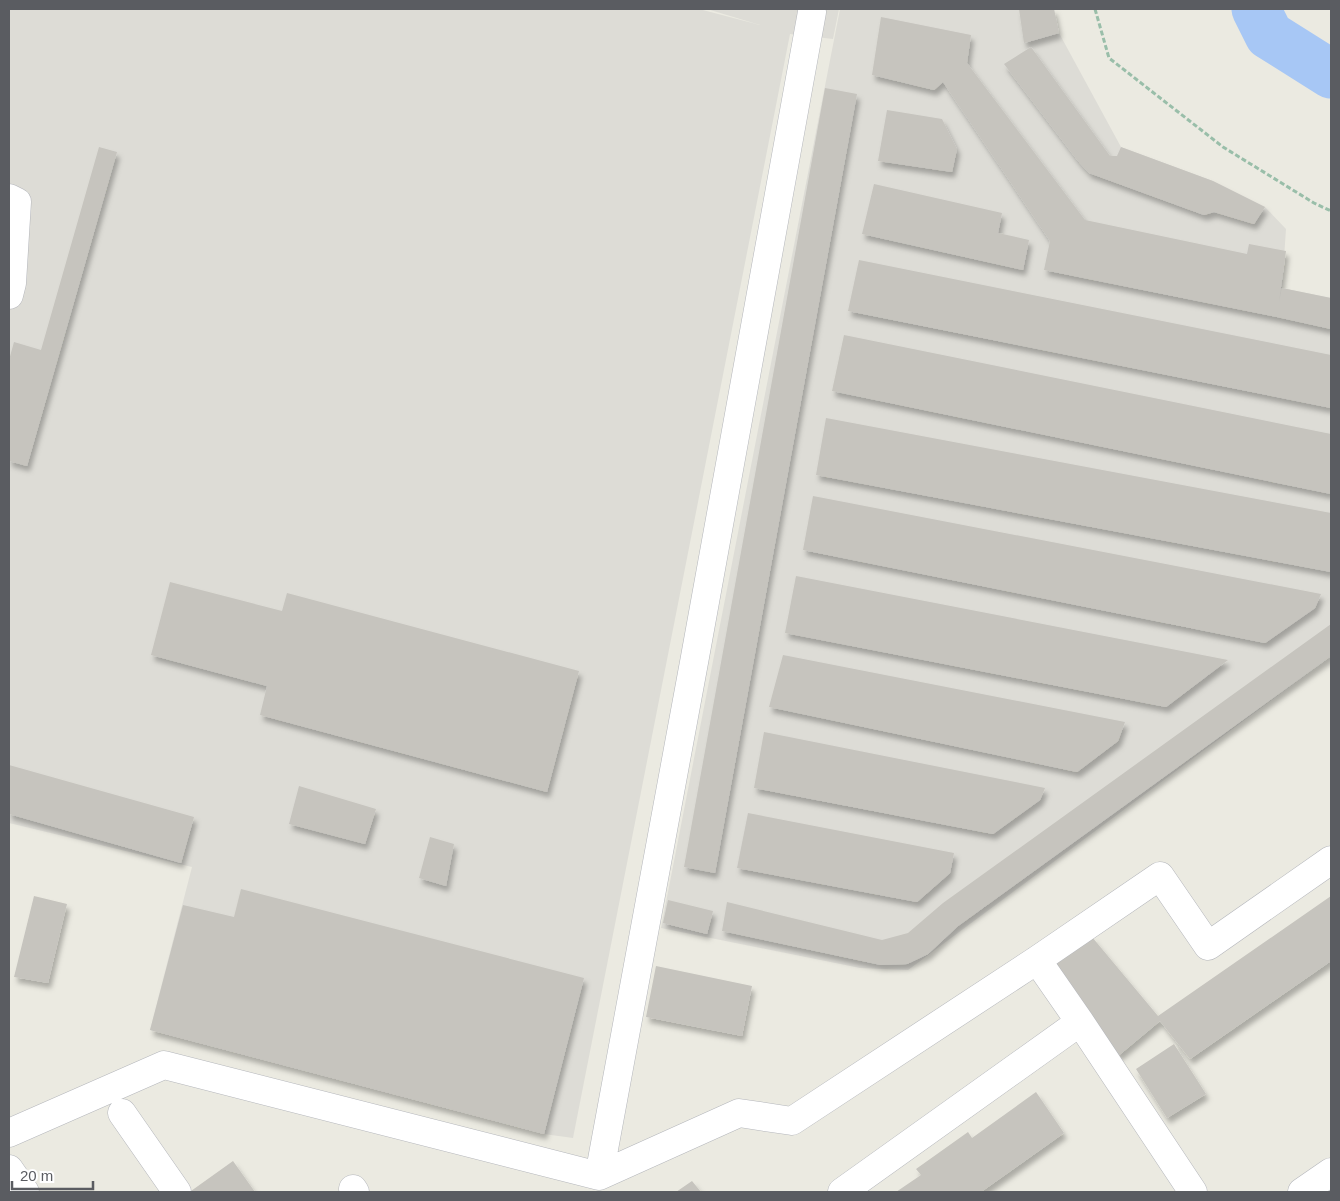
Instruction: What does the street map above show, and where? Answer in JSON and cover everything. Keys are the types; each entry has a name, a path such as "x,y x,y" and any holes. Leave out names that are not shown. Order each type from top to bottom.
{"street":[{"path":"599,1176 812,12"},
{"path":"9,198 16,202 12,283 9,295"},
{"path":"9,1133 164,1065 599,1176 739,1113 792,1121 1037,960 1160,876 1208,946 1331,860"},
{"path":"1037,960 1193,1192"},
{"path":"842,1192 1080,1022"},
{"path":"122,1113 177,1192"},
{"path":"9,1169 25,1192"},
{"path":"1302,1192 1331,1172"}],"path":[{"path":"1095,9 1108,58 1224,147 1314,203 1331,211"}],"shaded area":[{"path":"9,9 699,9 760,25 707,9 839,9 833,39 790,34 573,1138 544,1134 150,1030 192,867 9,823"},
{"path":"840,9 1054,9 1059,33 1121,147 1213,181 1265,207 1286,229 1282,288 1331,298 1331,656 908,970 860,968 661,928"}],"building":[{"path":"1019,9 1054,9 1059,33 1024,43"},
{"path":"881,17 971,35 967,63 1085,220 1247,254 1249,244 1286,251 1279,302 1282,288 1331,298 1331,329 1044,270 1050,241 943,82 934,90 872,75"},
{"path":"1031,47 1110,156 1117,156 1121,147 1213,181 1265,207 1254,224 1214,212 1204,215 1089,173 1004,64"},
{"path":"825,88 857,94 715,873 684,867"},
{"path":"887,110 942,119 957,149 952,172 878,161"},
{"path":"99,147 117,152 27,466 9,461 9,360 14,342 41,350"},
{"path":"874,184 1002,213 998,233 1029,240 1023,270 862,234"},
{"path":"859,260 1331,355 1331,408 848,311"},
{"path":"844,335 1331,434 1331,494 832,391"},
{"path":"826,418 1331,513 1331,572 816,475"},
{"path":"813,496 1321,594 1315,608 1265,643 803,550"},
{"path":"796,576 1228,660 1166,707 785,633"},
{"path":"170,582 282,611 287,593 579,671 547,792 260,715 267,686 151,655"},
{"path":"1331,624 1331,656 958,926 928,954 907,964 881,965 722,931 727,902 882,940 908,933 943,903"},
{"path":"783,655 1125,722 1118,741 1077,772 769,707"},
{"path":"764,732 1045,788 1040,800 993,834 754,788"},
{"path":"9,765 194,817 181,863 9,814"},
{"path":"299,786 376,809 365,844 289,824"},
{"path":"748,813 954,853 950,873 917,902 737,868"},
{"path":"430,837 454,844 446,886 419,878"},
{"path":"241,889 584,978 544,1134 150,1030 183,905 234,917"},
{"path":"34,896 67,904 48,983 14,977"},
{"path":"1331,896 1331,961 1190,1059 1160,1021 1118,1056 1051,961 1092,937 1158,1016"},
{"path":"668,900 713,911 707,934 663,923"},
{"path":"656,966 752,986 742,1036 646,1017"},
{"path":"1174,1044 1206,1094 1167,1118 1136,1069"},
{"path":"1036,1092 1064,1133 981,1192 896,1192 921,1175 916,1169 968,1132 972,1138"},
{"path":"233,1161 255,1192 191,1191"},
{"path":"692,1181 701,1192 676,1192"}],"waterway":[{"path":"1256,9 1269,35 1331,74"}]}
